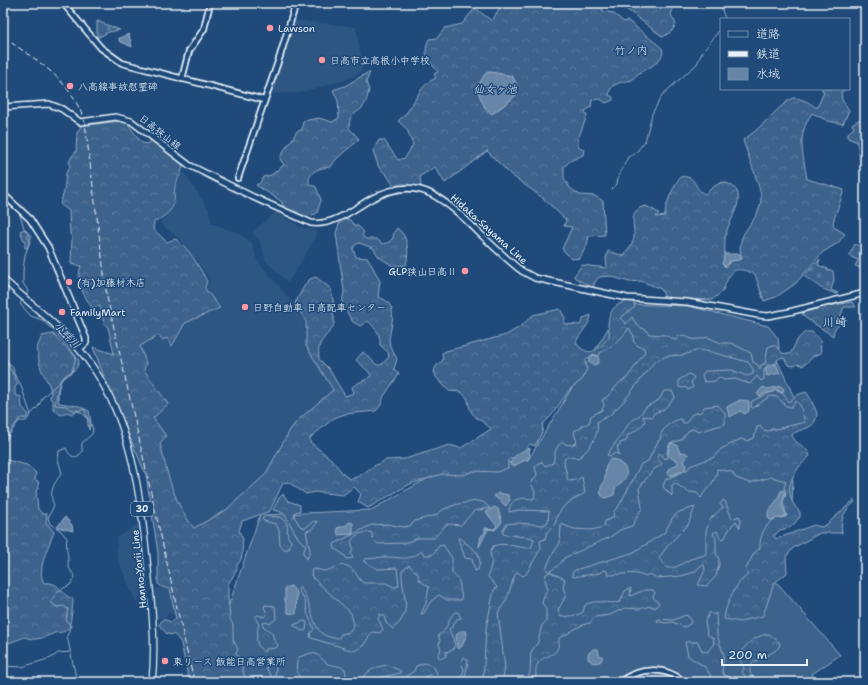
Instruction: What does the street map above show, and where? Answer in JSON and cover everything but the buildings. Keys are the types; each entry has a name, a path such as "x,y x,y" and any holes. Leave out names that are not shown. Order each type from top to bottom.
{"main road":[{"name":"日高狭山線","path":"3,107 44,103 62,109 80,122 108,117 124,118 138,125 189,165 304,222 318,224 334,220 376,196 394,189 410,188 424,190 447,202 522,272 535,278 573,287 638,300 687,302 768,316 834,302 865,293"},
{"path":"3,194 30,219 48,247 86,338 86,343 79,349"},
{"name":"30","path":"3,279 79,349"},
{"name":"Hanno-Yorii Line","path":"79,349 99,376 112,399 121,422 138,481 143,512 155,642 152,682"}],"street":[{"path":"64,3 101,48 118,61 132,67 264,100"},
{"path":"182,79 189,51 204,29 210,3"},
{"path":"238,178 296,3"},
{"path":"620,682 635,674 654,670 670,673 684,682"}],"shaded area":[{"name":"日高市立高根小中学校","path":"294,20 356,27 363,67 361,71 345,80 298,93 278,94 270,92"},
{"path":"183,171 209,210 211,223 240,234 252,243 257,260 292,302 304,321 305,345 334,393 268,477 228,513 193,531 171,502 150,418 145,362 139,344 222,308 206,287 210,281 201,266 181,240 166,229 160,222 174,206 176,187"},
{"path":"276,212 299,226 315,231 317,235 288,283 266,261 260,242 252,232"},
{"path":"141,522 147,589 136,602 117,558 117,538"},
{"path":"152,588 169,589 175,615 168,613 165,618 155,619"}],"green space":[{"path":"502,3 600,3 603,11 613,13 624,22 627,20 662,48 663,54 655,63 632,80 621,82 611,88 609,95 613,97 613,100 606,103 600,99 592,100 591,107 585,111 587,116 578,139 578,147 584,149 583,155 570,161 564,167 564,178 570,188 580,195 595,196 603,201 605,235 589,236 587,245 580,258 572,259 562,249 572,227 564,226 566,220 543,198 511,175 487,151 445,183 435,167 420,176 421,186 400,184 394,186 387,175 379,168 373,151 379,140 384,140 398,160 405,158 413,145 407,129 398,121 408,111 424,86 436,78 434,74 438,72 427,57 426,53 429,39 437,38 445,28 462,24 475,8 492,21","holes":["488,72 512,76 516,82 516,93 514,97 494,113 476,88"]},
{"path":"618,3 675,3 671,15 676,24 672,31 663,37"},
{"path":"97,21 120,30 109,32 97,38"},
{"path":"367,73 370,73 366,82 369,90 367,99 362,108 352,115 349,123 349,128 359,139 337,159 331,167 319,169 310,176 309,184 316,187 321,200 317,213 305,216 285,209 281,201 256,185 260,183 263,177 271,175 284,165 280,159 281,155 297,131 302,130 303,121 319,118 332,122 339,118 338,101 333,90 345,86"},
{"path":"822,90 845,90 841,92 842,100 849,110 843,124 828,121 812,113 807,121 802,137 804,161 807,179 844,190 833,222 834,227 845,234 838,243 823,252 795,284 776,297 764,301 755,274 748,271 737,270 731,274 722,291 712,300 665,298 661,289 641,281 629,282 610,276 599,277 593,288 575,278 574,276 582,265 607,268 606,258 608,251 624,256 634,239 633,218 636,211 646,206 659,213 656,217 665,216 666,207 670,196 680,177 686,177 693,180 701,192 705,194 716,185 723,182 732,186 737,191 737,205 726,234 722,264 726,267 731,261 742,259 740,249 741,241 760,208 761,199 757,179 743,140 750,136 779,108 792,98 805,101 817,108 824,92"},
{"path":"865,102 865,172 860,159 857,142 848,138 848,133 854,128 852,124 862,118 864,113 862,107"},
{"path":"120,121 127,123 142,143 147,144 151,140 183,164 175,187 172,209 154,222 153,229 167,242 175,239 184,246 207,281 205,288 220,308 185,323 172,346 167,338 162,340 159,335 140,346 146,363 144,370 168,404 153,418 166,436 160,443 172,488 181,509 194,528 226,510 265,475 290,430 297,421 333,390 306,346 306,322 295,303 306,283 310,279 316,277 331,289 334,305 332,310 334,321 332,329 320,344 319,359 329,369 345,396 354,393 352,387 371,376 369,372 356,360 363,352 377,365 381,365 389,357 388,352 380,345 379,335 368,321 360,326 353,322 342,304 344,291 336,233 339,224 346,218 364,232 362,236 366,239 376,239 383,244 389,242 393,238 394,232 397,228 406,240 408,250 406,265 393,266 379,257 373,248 359,243 355,245 353,249 356,257 368,258 380,281 378,297 385,300 392,309 389,340 390,346 397,359 394,369 399,374 376,411 345,414 334,418 310,438 310,442 331,459 345,476 351,479 386,460 405,459 449,445 461,448 491,429 475,417 469,405 468,399 461,392 449,391 436,377 434,371 437,365 443,360 442,353 506,335 520,327 533,315 560,309 565,318 564,324 580,325 584,318 591,315 589,323 579,336 576,343 581,348 590,352 597,349 609,337 608,324 612,310 623,302 633,301 635,307 620,318 626,324 632,317 638,326 646,330 649,334 665,335 676,340 679,336 684,335 695,339 707,337 721,343 731,343 751,353 753,362 758,365 760,370 761,365 765,364 768,347 773,345 782,353 790,354 798,339 805,332 812,332 820,339 821,353 814,356 803,366 798,364 793,366 788,365 782,357 777,360 777,363 768,365 764,369 764,379 761,381 757,376 750,384 735,379 724,380 719,377 715,381 704,382 702,375 705,371 732,370 747,376 753,374 753,369 748,362 711,352 699,350 683,355 667,356 655,361 624,401 610,415 597,422 597,432 590,447 578,458 572,456 565,458 564,464 567,479 570,481 582,477 585,493 565,505 558,514 555,524 547,532 545,539 540,541 541,548 526,574 523,576 517,572 507,598 498,613 505,668 502,682 483,682 486,628 494,590 497,587 488,577 492,561 490,553 493,546 503,544 531,548 534,539 503,534 506,524 518,523 543,525 548,522 549,511 519,510 509,512 511,504 516,500 523,498 534,498 535,492 531,483 537,475 535,467 538,463 542,462 545,466 553,463 558,445 560,443 563,442 565,444 572,445 577,442 574,433 575,430 580,429 582,426 589,423 591,416 602,410 604,405 602,400 608,396 620,382 627,378 645,352 644,348 638,346 633,341 634,336 629,328 620,339 600,353 599,356 593,354 585,361 587,370 583,379 570,389 551,416 543,424 542,432 535,446 530,444 521,454 508,460 508,468 497,472 473,471 463,475 442,474 410,484 368,508 358,502 361,494 354,487 343,495 315,492 306,494 288,482 283,483 270,511 242,521 239,531 243,539 242,556 237,565 237,570 228,584 230,619 233,625 233,640 238,649 236,654 240,659 246,682 189,682 181,643 175,635 167,634 159,625 163,619 171,622 176,619 170,589 162,587 158,584 158,553 146,475 107,384 93,347 114,354 108,327 104,324 100,306 92,308 83,293 79,277 81,266 71,264 72,237 70,234 69,211 60,204 64,192 66,173 70,167 70,159 76,152 77,133 81,126"},
{"path":"24,229 28,233 29,238 27,248 25,248 25,242 20,231"},
{"path":"855,244 865,248 865,270 855,266 858,260 849,256"},
{"path":"820,259 818,265 833,271 834,280 831,290 838,293 836,294 821,288 804,276"},
{"path":"852,302 856,307 844,307 840,317 843,321 834,330 833,336 804,317 802,313 818,308"},
{"path":"623,304 688,306 768,326 778,338 780,357 777,360 795,399 799,396 806,423 792,428 771,429 755,455 793,479 792,505 759,562 840,655 812,674 815,682 233,682 222,625 260,515 371,510 439,472 528,460"},
{"path":"53,334 79,360 75,370 65,376 61,381 58,390 59,403 79,406 89,411 91,422 89,430 87,418 81,412 77,411 72,414 67,412 61,415 53,409 49,385 41,369 36,350 42,336"},
{"path":"3,354 18,384 15,387 15,395 21,397 22,407 29,415 26,419 19,419 3,445"},
{"path":"689,374 694,377 691,383 693,387 688,390 686,387 679,387 679,380"},
{"path":"776,390 784,395 789,402 797,395 806,392 817,413 814,423 792,435 796,441 807,450 810,456 798,468 791,482 791,497 794,505 800,512 800,517 791,527 780,530 774,536 776,539 814,525 821,527 826,525 854,500 855,502 848,509 842,519 842,533 820,533 793,548 786,557 787,573 774,583 763,616 741,622 724,619 726,607 735,588 748,575 746,569 754,553 760,548 763,531 771,521 787,516 783,502 786,494 784,488 786,481 771,477 750,483 736,478 732,472 717,469 717,474 714,481 701,498 697,493 688,492 675,483 672,485 672,496 663,487 665,480 688,469 690,466 714,457 721,449 741,439 747,441 754,438 757,427 760,426 763,430 768,431 805,422 800,405 796,401 791,407 786,406 777,397 770,396 753,408 751,407 752,401"},
{"path":"664,391 672,391 675,397 663,410 654,413 652,417 643,416 645,422 637,430 628,435 626,441 620,443 620,446 617,446 619,455 615,453 611,456 607,455 630,422 639,416 646,407 659,400"},
{"path":"718,405 725,413 725,424 698,432 693,429 688,431 681,440 670,443 667,451 668,458 665,459 659,453 657,458 662,464 653,470 639,488 642,508 632,526 620,530 610,537 564,558 552,570 548,571 546,569 552,555 560,543 561,524 574,529 591,530 604,527 605,521 613,518 614,511 619,506 641,464 648,461 658,441 661,439 661,434 665,428 671,423 681,419 683,423 686,423 692,414 701,412 704,407"},
{"path":"3,459 27,465 36,473 35,480 38,481 39,488 36,491 38,509 42,514 47,514 46,522 54,532 42,565 42,578 44,583 54,584 65,595 73,599 69,627 66,630 36,639 25,637 6,644 3,644"},
{"path":"283,494 288,501 300,505 300,511 295,512 294,516 300,526 305,528 314,521 318,522 311,530 306,531 310,551 307,559 303,553 306,546 298,538 285,515 281,512 273,510 279,498"},
{"path":"723,500 725,501 732,519 739,516 741,520 740,528 736,521 729,529 725,538 720,539 717,531 713,533 716,539 716,553 719,559 719,565 716,576 707,586 698,585 705,570 704,565 700,566 695,572 681,576 657,578 650,574 644,576 631,573 608,575 607,571 603,570 600,573 573,577 572,573 575,570 632,553 664,533 673,517 679,512 695,507 688,525 669,544 659,558 667,568 671,568 690,559 706,554 706,531 711,518 723,507 720,505"},
{"path":"477,501 483,502 490,508 474,511 461,525 447,524 434,538 418,538 405,543 378,544 373,539 371,532 368,532 357,535 351,542 353,548 351,553 353,558 347,559 335,549 334,544 371,525 387,524 403,527 410,526 415,521 436,515 444,509 458,504"},
{"path":"266,516 280,517 287,523 288,537 291,541 289,549 284,549 280,545 279,530 276,524 264,521 262,519"},
{"path":"458,538 478,553 480,563 478,570 475,571 472,559 465,558"},
{"path":"443,545 452,558 452,572 459,581 462,600 447,600 439,595 431,601 424,613 421,614 426,603 429,587 419,580 418,574 409,565 402,571 405,602 404,615 393,629 386,623 384,616 380,614 378,619 383,629 380,633 372,632 363,646 354,651 311,638 310,634 314,629 308,615 305,601 298,590 299,587 306,597 316,625 324,635 339,638 341,634 350,632 354,625 351,613 312,577 311,571 313,569 327,571 342,565 353,570 363,583 386,583 394,587 399,586 397,568 378,569 363,561 365,559 384,557 408,558 422,551 424,555 432,555 439,546"},
{"path":"550,572 565,579 563,587 566,596 558,610 561,617 577,615 583,612 585,605 589,603 620,602 625,591 631,588 630,596 645,590 653,590 655,593 653,596 654,599 659,603 655,608 651,606 639,609 625,608 610,615 595,617 590,623 585,624 559,638 556,651 539,662 536,668 536,676 532,682 526,682 530,673 531,652 538,642 542,625 546,622 546,609 542,603 548,589 545,580 546,574"},
{"path":"265,605 275,606 276,619 269,624 267,622 263,623 263,626 272,633 274,640 278,645 276,648 266,649 264,652 257,643 259,625 255,617 258,615 264,617 267,614 264,607"},
{"path":"455,612 458,612 461,618 457,619 449,629 455,644 453,650 446,652 446,656 440,659 438,656 441,649 438,635 444,631 450,618"},
{"path":"710,612 713,615 716,613 717,635 724,655 722,671 724,675 743,682 710,682 708,681 711,676 705,667 688,656 685,642 698,642 702,651 707,652 713,645 714,639 707,634 705,621"},
{"path":"686,615 690,618 691,623 685,627 672,622 664,623 657,621 658,619 673,620"},
{"path":"304,621 307,622 306,630 302,631 293,625"},
{"path":"769,634 780,643 779,647 750,666 754,682 744,682 745,676 742,672 744,668 740,661 742,651 754,639"},
{"path":"311,653 319,656 328,664 345,669 346,674 343,682 302,682 297,670 297,661 299,657"},
{"path":"464,657 468,660 466,673 462,682 460,680 464,670 461,662"},
{"path":"425,663 433,666 437,673 435,675 433,673 425,677 429,682 417,682 407,679 406,676 414,671 416,666"},
{"path":"267,664 276,667 275,679 277,682 273,682 272,677 266,668"},
{"path":"387,665 401,671 400,673 382,677 377,680 371,679 368,682 360,682 371,670"},
{"path":"661,672 681,682 625,682 642,674"}],"water":[{"path":"129,34 132,47 119,41 119,38"},
{"name":"仙女ヶ池","path":"491,72 512,76 519,93 492,114 485,108 476,88 486,73"},
{"path":"725,254 740,254 741,258 739,260 730,261 725,266 722,264"},
{"path":"592,355 596,355 598,356 598,364 592,365 589,362 589,358"},
{"path":"776,364 780,373 767,376 765,368"},
{"path":"781,386 784,389 783,393 775,389 773,392 765,393 760,396 757,394 763,387 768,389"},
{"path":"740,400 749,401 749,411 745,414 740,411 730,417 727,407"},
{"path":"671,443 677,445 680,453 684,452 689,455 683,461 686,466 685,470 670,476 667,473 670,468 678,464 678,461 671,458 668,453"},
{"path":"530,448 529,458 514,466 510,465 514,457"},
{"path":"611,459 616,460 624,466 626,476 615,489 614,495 605,498 601,495 601,490 606,465"},
{"path":"783,490 785,493 782,505 786,515 770,520 768,517 768,512"},
{"path":"498,493 508,495 510,500 506,506 494,496"},
{"path":"494,507 498,509 502,522 495,530 488,529 479,547 481,536 485,533 485,528 494,529 497,526 486,512"},
{"path":"65,517 72,525 73,531 57,527"},
{"path":"349,522 353,523 353,534 338,535 337,528 347,525"},
{"path":"291,586 297,593 296,614 288,613 285,600 285,588"},
{"path":"461,631 466,631 467,634 462,646 459,649 457,648 456,635"},
{"path":"593,649 598,649 599,655 603,657 600,662 593,663 588,659 588,654"}],"waterway":[{"path":"720,3 725,18"},
{"path":"612,189 617,184 618,178 628,157 635,154 645,141 652,114 662,95 697,64 702,53 720,29"},
{"name":"小畔川","path":"3,155 3,163"},
{"name":"小畔川","path":"3,201 19,212 24,228 31,236 25,255 23,271 23,283 28,291 26,296"},
{"name":"小畔川","path":"3,208 7,204"},
{"name":"小畔川","path":"23,299 20,304 31,316 42,320 76,356 72,372 60,380 55,405 66,406 75,411 84,409 93,429 92,434 82,443 82,452 78,456 72,456 66,448 59,451 58,460 62,473 53,488 52,501 54,505 48,518 50,524 60,530 67,538 66,545 68,566 75,577 70,585 58,591 51,602 57,607 63,606 68,609 66,620 71,626 67,636 77,682"},
{"path":"3,346 6,359 13,368 14,374 20,383 31,415 26,421 19,421 3,442"},
{"path":"31,414 38,407 43,397 57,384"},
{"path":"3,666 22,667 51,658 58,653 71,652"}],"railway":[{"path":"3,37 41,64 62,83 79,108 85,123 107,297 195,682"}],"place":[{"name":"Lawson","path":"270,28"},
{"name":"日高市立高根小中学校","path":"322,60"},
{"name":"八高線事故慰霊碑","path":"70,86"},
{"name":"GLP狭山日高Ⅱ","path":"465,271"},
{"name":"(有)加藤材木店","path":"69,282"},
{"name":"日野自動車 日高配車センター","path":"245,307"},
{"name":"FamilyMart","path":"62,312"},
{"name":"東リース 飯能日高営業所","path":"165,661"}],"district":[{"name":"竹ノ内","path":"631,50"},
{"name":"川崎","path":"835,322"}]}
